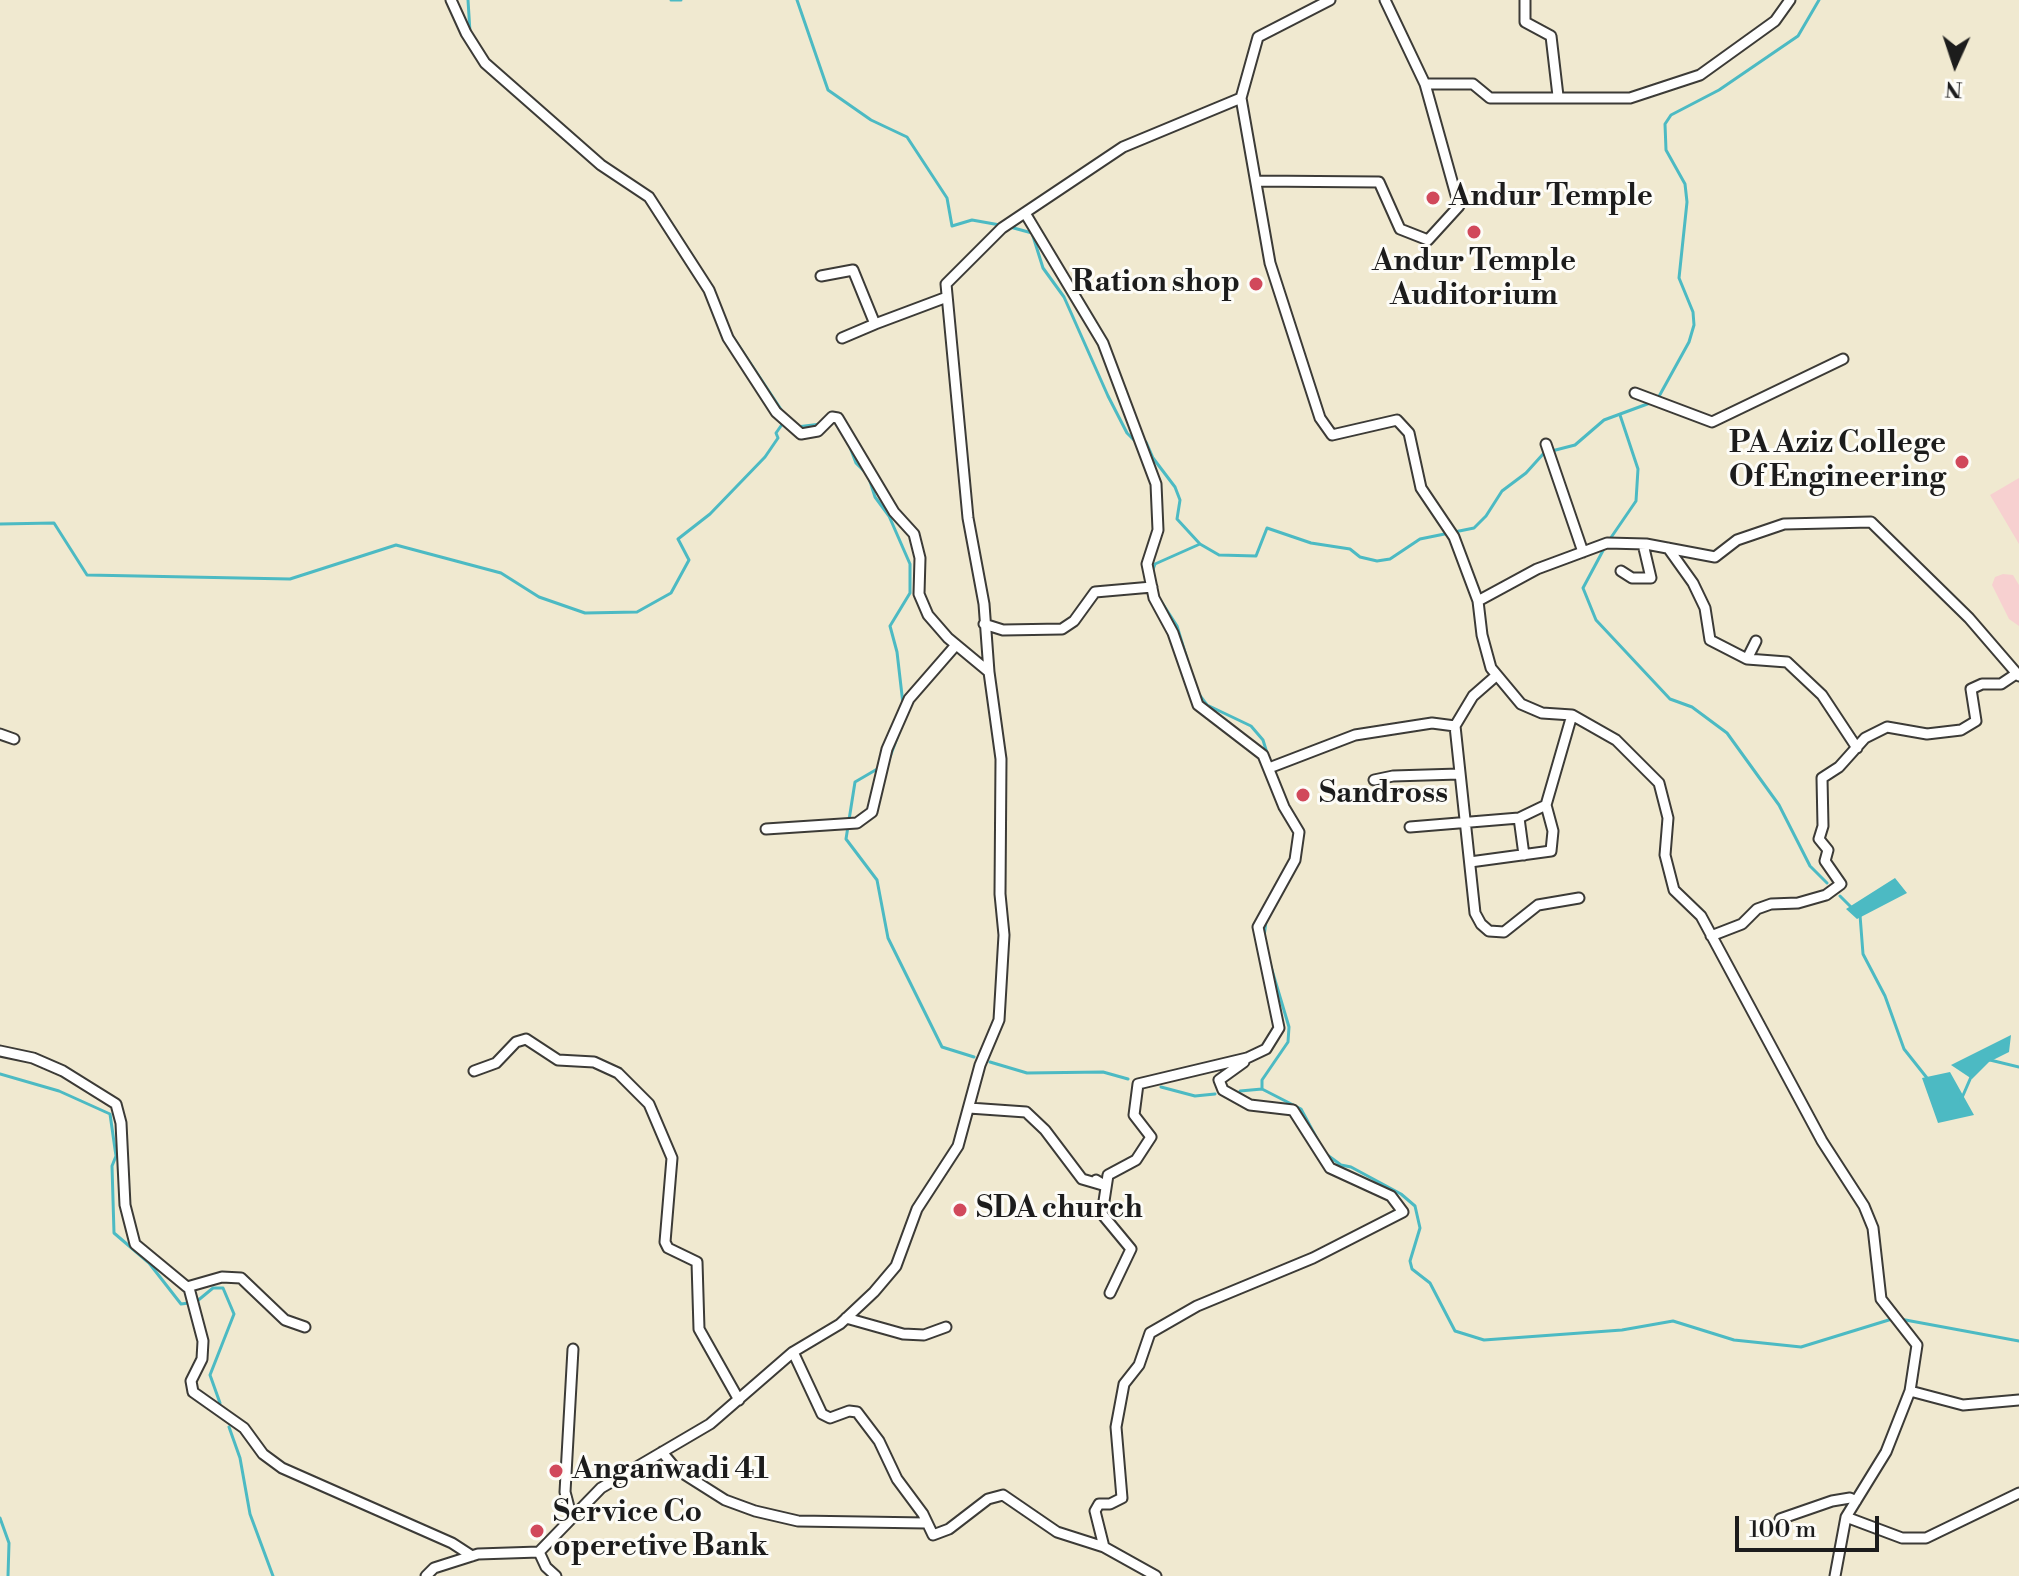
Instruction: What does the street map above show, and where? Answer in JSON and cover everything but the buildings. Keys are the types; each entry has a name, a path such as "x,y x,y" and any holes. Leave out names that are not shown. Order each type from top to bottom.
{"street":[{"path":"451,0 466,33 485,63 601,165 649,197 709,290 728,338 776,412 801,434 818,431 832,417 838,418 894,512 914,534 920,558 918,582 928,615 956,645 989,672"},
{"path":"1330,0 1303,5 1258,37 1241,98 1270,263 1320,418 1332,435 1397,420 1409,433 1421,488 1453,535 1478,601 1482,635 1491,668 1521,704 1542,713 1572,715 1616,740 1659,783 1668,818 1665,855 1674,890 1701,916 1822,1141 1864,1206 1873,1228 1881,1299 1917,1345 1910,1391 1886,1452 1846,1517 1835,1576"},
{"path":"1256,181 1379,182 1400,229 1428,240 1459,206 1425,84 1385,0"},
{"path":"1525,0 1525,22 1551,36 1558,96"},
{"path":"1425,84 1473,84 1490,98 1630,98 1700,75 1775,21 1790,0"},
{"path":"426,1576 434,1568 472,1556 539,1552 571,1515 614,1478 710,1424 793,1352 846,1318 896,1266 917,1209 958,1146 980,1065 999,1020 1004,935 1000,894 1001,759 968,518 946,284 1002,228 1123,147 1241,98"},
{"path":"1025,213 1103,343 1156,484 1158,530 1147,564 1152,587 1173,633 1198,705 1263,755 1299,832 1295,860 1258,927 1279,1028 1266,1049 1247,1058 1138,1084 1134,1115 1151,1137 1136,1160 1108,1175 1102,1214 1131,1249 1110,1293"},
{"path":"821,276 853,270 875,324"},
{"path":"842,338 947,297"},
{"path":"1635,393 1712,422 1843,359"},
{"path":"1546,444 1583,552"},
{"path":"1478,601 1537,569 1607,543 1643,544 1715,557 1737,540 1784,524 1871,522 1969,618 2017,675 2001,684 1982,684 1971,689 1976,721 1961,730 1927,734 1887,727 1865,738 1839,767 1822,778 1823,826 1819,839 1828,850 1825,861 1841,884 1826,895 1757,909 1742,924 1711,936"},
{"path":"1621,571 1632,578 1651,578 1643,544"},
{"path":"1668,548 1693,583 1705,608 1710,640 1747,659 1787,662 1822,695 1857,748"},
{"path":"984,624 1003,630 1062,629 1074,621 1095,592 1152,587"},
{"path":"1747,659 1756,641"},
{"path":"766,829 857,823 872,812 887,749 909,699 956,645"},
{"path":"1497,675 1473,696 1455,726 1475,913 1489,931 1504,932 1538,905 1579,898"},
{"path":"1470,862 1551,851 1553,831 1546,805 1572,715"},
{"path":"1269,768 1355,735 1419,724 1455,726"},
{"path":"0,734 14,739"},
{"path":"1374,780 1393,776 1459,774"},
{"path":"1410,827 1466,825 1519,818 1546,805"},
{"path":"1519,818 1524,855"},
{"path":"474,1071 496,1063 516,1042 526,1039 561,1061 594,1062 618,1073 649,1104 672,1158 665,1242 668,1248 697,1262 699,1329 739,1400"},
{"path":"0,1051 33,1058 63,1071 116,1104 121,1123 122,1179 133,1240 186,1286 203,1341 202,1359 191,1381 193,1392 244,1428 263,1454 282,1468 452,1543 472,1556"},
{"path":"1104,1547 1095,1511 1099,1504 1110,1504 1122,1498 1116,1427 1124,1384 1139,1365 1150,1333 1197,1306 1313,1258 1403,1212 1391,1196 1330,1168 1293,1110 1250,1105 1223,1090 1219,1080 1247,1058"},
{"path":"969,1108 1026,1112 1045,1130 1082,1179 1106,1186"},
{"path":"1096,1180 1106,1186"},
{"path":"186,1286 222,1277 241,1278 285,1320 305,1327"},
{"path":"846,1318 903,1334 924,1335 946,1327"},
{"path":"571,1515 565,1492 573,1349"},
{"path":"793,1352 822,1414 830,1418 849,1411 857,1412 933,1535 977,1505 1003,1495 1057,1532 1104,1547 1156,1576"},
{"path":"1910,1391 1963,1405 2019,1400"},
{"path":"662,1452 688,1476 725,1500 755,1511 798,1521 926,1523"},
{"path":"1846,1517 1902,1538 1926,1538 2019,1493"},
{"path":"1780,1519 1832,1501 1850,1498 1856,1501"},
{"path":"539,1552 546,1567 556,1576"}],"shaded area":[{"path":"2019,478 2019,544 1990,495"},
{"path":"2013,575 2019,585 2019,626 2009,619 1992,585 1995,577"}],"water":[{"path":"1895,878 1907,893 1857,919 1846,909"},
{"path":"2011,1035 2009,1052 1989,1062 1972,1079 1951,1065"},
{"path":"1950,1072 1974,1115 1938,1123 1922,1078"}],"waterway":[{"path":"468,0 470,32"},
{"path":"671,0 681,0"},
{"path":"797,0 828,90 871,120 907,137 947,198 952,226 972,220 1000,225"},
{"path":"1657,400 1689,342 1694,325 1693,312 1679,278 1687,202 1685,184 1666,150 1665,124 1671,115 1719,90 1798,36 1819,0"},
{"path":"620,173 644,189"},
{"path":"662,209 695,260"},
{"path":"1010,227 1032,233 1043,268 1064,297 1127,433 1135,441 1146,442 1153,458 1175,487 1180,500 1177,519 1200,544 1155,564 1152,572"},
{"path":"731,334 784,414"},
{"path":"1200,544 1219,555 1256,556 1267,528 1311,543 1350,549 1360,557 1377,561 1390,559 1420,539 1474,528 1502,491 1526,473 1544,453 1575,445 1604,420 1650,403"},
{"path":"1610,539 1636,501 1638,469 1620,415"},
{"path":"0,524 54,523 87,575 290,579 396,545 501,573 539,597 585,613 637,612 671,593 689,560 678,539 710,514 765,457 778,438 776,433 783,423"},
{"path":"797,427 821,424"},
{"path":"848,442 856,463 868,475 875,497 889,516 910,564 910,593 890,626 897,652 903,704"},
{"path":"1606,545 1583,588 1596,620 1670,699 1692,707 1727,733 1779,805 1810,866 1827,883"},
{"path":"1159,598 1177,626 1187,659"},
{"path":"1198,693 1207,705 1251,726 1263,740 1267,753"},
{"path":"890,757 901,727"},
{"path":"879,768 855,782 846,839 877,880 888,938 942,1047 974,1057"},
{"path":"1840,896 1851,907"},
{"path":"1860,915 1863,954 1885,996 1904,1049 1927,1078"},
{"path":"1264,937 1266,921"},
{"path":"1269,960 1289,1027 1288,1042 1262,1080 1262,1089 1301,1109 1322,1148"},
{"path":"1990,1060 2019,1067"},
{"path":"990,1062 1027,1073 1103,1072 1128,1079"},
{"path":"0,1074 59,1091 110,1114 116,1156 112,1166 114,1233 149,1263 181,1304 189,1303"},
{"path":"1961,1100 1971,1077"},
{"path":"1161,1087 1195,1096 1215,1094"},
{"path":"1240,1091 1262,1089"},
{"path":"1326,1154 1341,1165 1351,1167 1401,1194 1415,1206 1420,1228 1410,1261 1412,1269 1430,1283 1455,1331 1484,1340 1622,1330 1673,1321 1734,1340 1801,1347 1892,1319"},
{"path":"196,1302 213,1288 223,1288 234,1314 210,1375 220,1403"},
{"path":"1900,1319 2019,1341"},
{"path":"229,1427 240,1458 250,1514 273,1576"},
{"path":"0,1518 9,1543 8,1576"}],"place":[{"name":"Andur Temple","path":"1433,198"},
{"name":"Andur Temple Auditorium","path":"1474,232"},
{"name":"Ration shop","path":"1256,284"},
{"name":"PA Aziz College Of Engineering","path":"1962,462"},
{"name":"Sandross","path":"1303,795"},
{"name":"SDA church","path":"960,1210"},
{"name":"Anganwadi 41","path":"556,1471"},
{"name":"Service Co operetive Bank","path":"537,1531"}]}
